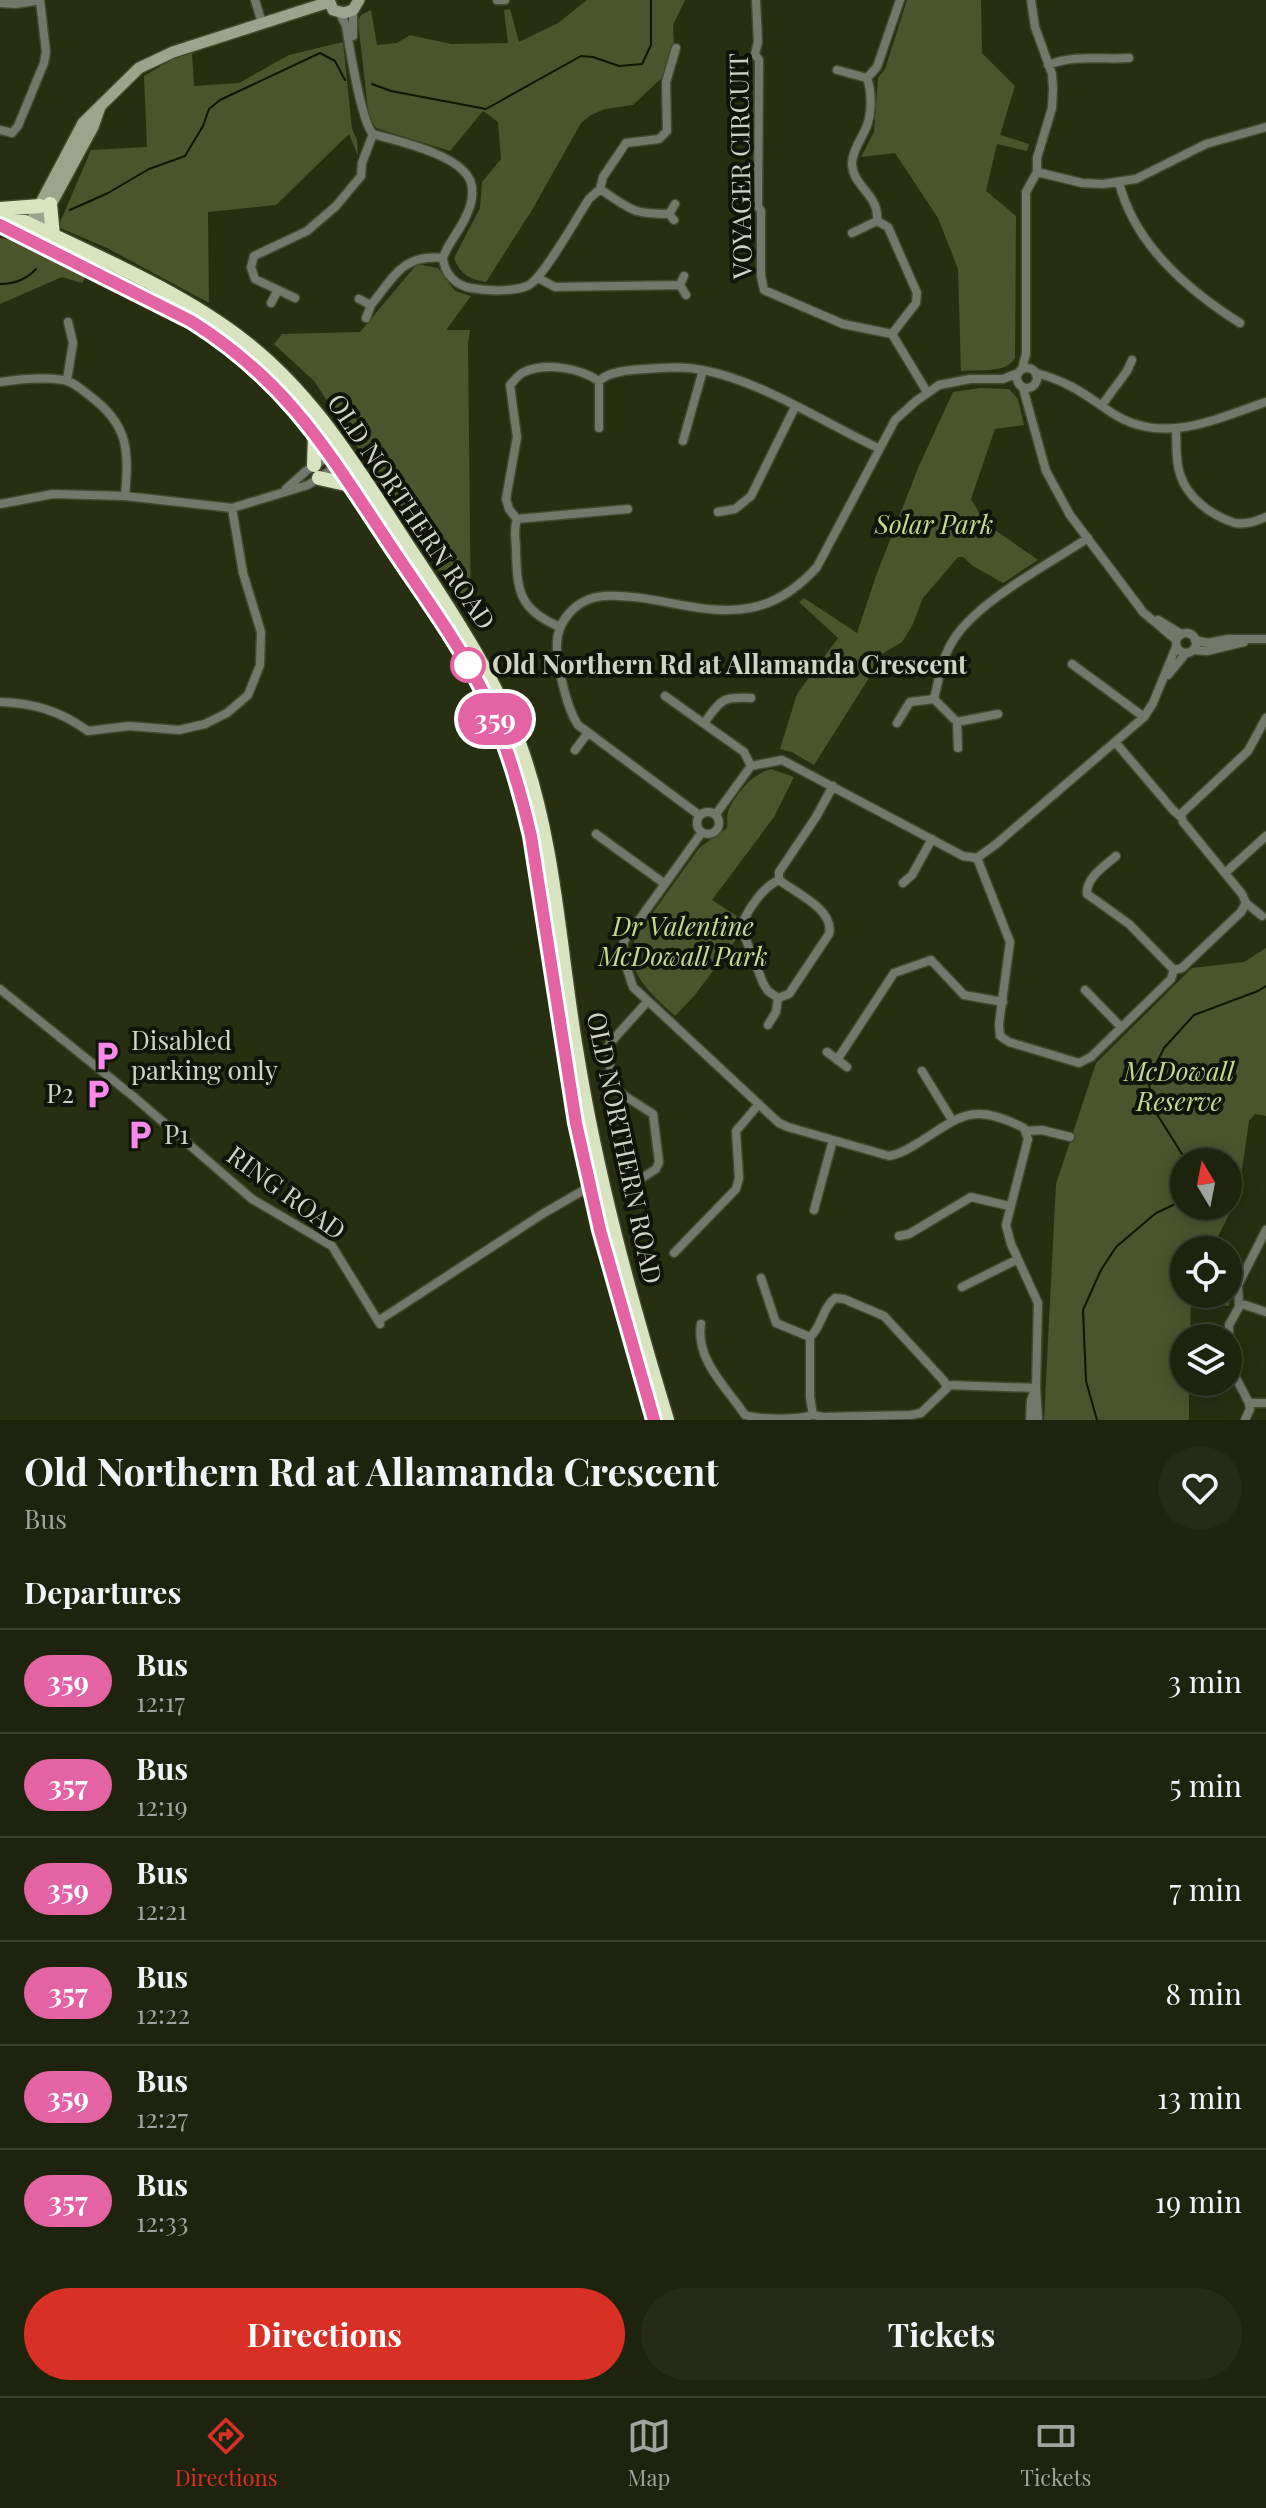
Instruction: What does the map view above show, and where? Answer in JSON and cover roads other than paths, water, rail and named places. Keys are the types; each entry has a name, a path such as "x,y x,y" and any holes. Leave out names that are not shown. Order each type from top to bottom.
{"highway":[{"path":"0,210 45,205 53,236"},
{"name":"OLD NORTHERN ROAD","path":"0,210 31,232 215,336 267,379 340,456 350,485 470,667 512,763 531,836 569,1088 667,1420"},
{"name":"OLD NORTHERN ROAD","path":"0,225 53,236 170,294 234,333 290,382 474,648 503,704 521,749 542,826 596,1183 654,1420"},
{"path":"315,433 317,472 350,485"}],"street":[{"path":"0,3 40,0 46,40 44,63 18,126 12,133 0,130"},
{"path":"255,0 262,23"},
{"path":"497,0 505,0"},
{"name":"VOYAGER CIRCUIT","path":"754,0 758,42 755,54 759,60 758,206 761,211 761,276 764,290 843,324 892,334"},
{"path":"867,78 877,67 900,0"},
{"path":"1031,0 1035,27 1053,89 1052,108 1037,158 1037,172 1026,192 1029,402 1046,471 1070,515 1143,612 1189,652"},
{"path":"31,232 83,123 139,68 173,52 329,1 346,26 356,68"},
{"path":"340,13 356,5"},
{"path":"356,5 352,25 356,68 368,129 373,134 442,156 466,173 471,181 467,216 443,258"},
{"path":"443,258 450,276 463,287 472,289 526,287 538,278 589,199 600,189 603,177 626,143 659,139 667,131 666,82 676,48"},
{"path":"1048,65 1086,56 1129,58"},
{"path":"837,70 867,78"},
{"path":"867,78 870,89 869,120 852,162 856,177 878,207 877,221"},
{"path":"1037,172 1082,183 1119,182 1148,175 1214,141 1266,127"},
{"path":"295,298 255,279 251,273 254,256 307,231 336,206 361,176 362,163 373,134"},
{"path":"1119,182 1140,229 1186,286 1240,323"},
{"path":"600,189 641,214 672,217 675,204"},
{"path":"877,221 888,227 917,293 916,303 892,334 927,392"},
{"path":"852,233 877,221"},
{"path":"366,318 371,305 402,266 411,261 443,258"},
{"path":"538,278 555,287 682,281 686,295"},
{"path":"271,303 278,290"},
{"path":"359,299 371,305"},
{"path":"67,380 73,343 68,322"},
{"path":"1102,405 1132,360"},
{"path":"599,428 599,381 603,377 626,370 679,367 703,370 751,386 878,448"},
{"path":"517,519 506,499 517,437 510,385 522,372 543,368 574,370 599,381"},
{"path":"683,441 703,370"},
{"path":"1027,371 1027,386"},
{"path":"699,815 587,734 574,720 557,657 556,639 568,614 580,603 606,596 731,610 762,605 782,596 802,583 817,567 895,420 927,392 956,381 1003,379 1027,371 1064,381 1127,421 1148,428 1176,430 1266,402"},
{"path":"1003,379 1027,386 1052,379"},
{"path":"0,382 67,380 109,411 124,436 128,460 125,496"},
{"path":"718,512 735,509 751,496 795,407"},
{"path":"1176,430 1180,475 1191,497 1211,512 1237,524 1266,517"},
{"path":"0,504 53,494 125,496 232,508 286,490 340,456"},
{"path":"286,490 297,489 340,456"},
{"path":"0,702 48,708 88,731 129,726 179,730 205,724 227,713 248,695 260,665 261,632 243,573 232,508"},
{"path":"517,519 628,509"},
{"path":"517,519 513,532 521,598 530,610 560,627"},
{"path":"934,699 945,656 966,624 1000,597 1088,538"},
{"path":"716,814 751,766 782,760 967,858 977,858 1144,717 1163,682 1178,640 1191,635 1195,640 1208,643 1228,639 1263,639"},
{"path":"1189,652 1263,639"},
{"path":"1163,682 1189,652 1195,640"},
{"path":"1072,664 1144,717"},
{"path":"665,696 744,752 751,766"},
{"path":"704,723 723,700 730,697 751,698"},
{"path":"934,699 957,722 958,748"},
{"path":"897,723 910,702 934,699"},
{"path":"957,722 998,714"},
{"path":"1180,815 1248,751 1266,718"},
{"path":"575,750 587,734"},
{"path":"1116,743 1180,815 1246,903 1262,916"},
{"path":"779,880 779,872 833,786"},
{"path":"709,811 716,814 720,821 718,829 710,834 702,832 697,824 699,815 709,811"},
{"path":"702,832 622,946 630,981 647,1002 779,1123 882,1155 895,1155 952,1120 976,1112 1018,1125 1026,1131 1028,1139 1009,1206 1007,1230 1038,1303 1038,1420"},
{"path":"596,834 665,884"},
{"path":"1225,873 1266,836"},
{"path":"903,883 912,875 932,839"},
{"path":"1116,856 1087,883 1087,894 1129,924 1174,970"},
{"path":"977,858 1010,942 999,1024 1002,1039 1079,1063 1091,1057 1171,979 1174,970"},
{"path":"778,998 789,994 829,934 831,924 825,914 779,880"},
{"path":"778,998 763,983 741,927 763,892 779,880"},
{"path":"1174,970 1182,968 1241,912 1246,903"},
{"path":"837,1060 899,969 931,960 964,995 1003,1002"},
{"name":"RING ROAD","path":"0,989 134,1097 252,1199 332,1246 379,1322 544,1213 596,1183"},
{"path":"1085,990 1121,1027"},
{"path":"768,1025 776,1012 778,998"},
{"path":"631,1185 656,1169 659,1162 655,1119 650,1110 614,1089 607,1050 647,1002"},
{"path":"827,1052 847,1067"},
{"path":"922,1071 952,1120"},
{"path":"674,1253 736,1189 739,1178 735,1137 740,1125 759,1104"},
{"path":"1026,1131 1042,1130 1070,1137"},
{"path":"814,1210 833,1140"},
{"path":"899,1236 909,1234 971,1197 1009,1206"},
{"path":"1242,1277 1266,1230"},
{"path":"962,1287 1018,1259"},
{"path":"761,1278 776,1323 810,1337"},
{"path":"810,1337 815,1333 828,1304 840,1298 884,1316 947,1385 1036,1388"},
{"path":"1242,1304 1266,1312"},
{"path":"1236,1308 1230,1321 1229,1349 1234,1374 1249,1403 1245,1420"},
{"path":"701,1324 699,1337 703,1355 745,1415 753,1419 918,1414 947,1385"},
{"path":"810,1337 813,1415"},
{"path":"1030,1420 1031,1400 1036,1388"},
{"path":"1249,1403 1266,1403"}],"waterway":[{"path":"372,84 391,91 486,109 581,56 619,66 642,64 651,45 651,0"},
{"path":"70,210 108,193 149,169 185,156 209,109 220,100 320,53 335,61 345,80"},
{"path":"0,284 20,281 36,269"},
{"path":"1178,1148 1155,1111 1148,1080 1164,1048 1194,1015 1266,986"},
{"path":"1097,1420 1086,1381 1083,1310 1101,1270 1116,1247 1156,1213 1170,1206"}],"place":[{"name":"Old Northern Rd at Allamanda Crescent","path":"468,665"},
{"name":"Disabled parking only","path":"107,1056"},
{"name":"P2","path":"98,1094"},
{"name":"P1","path":"140,1135"}],"park label":[{"name":"Solar Park","path":"934,525"},
{"name":"Dr Valentine McDowall Park","path":"683,942"},
{"name":"McDowall Reserve","path":"1179,1087"}]}
